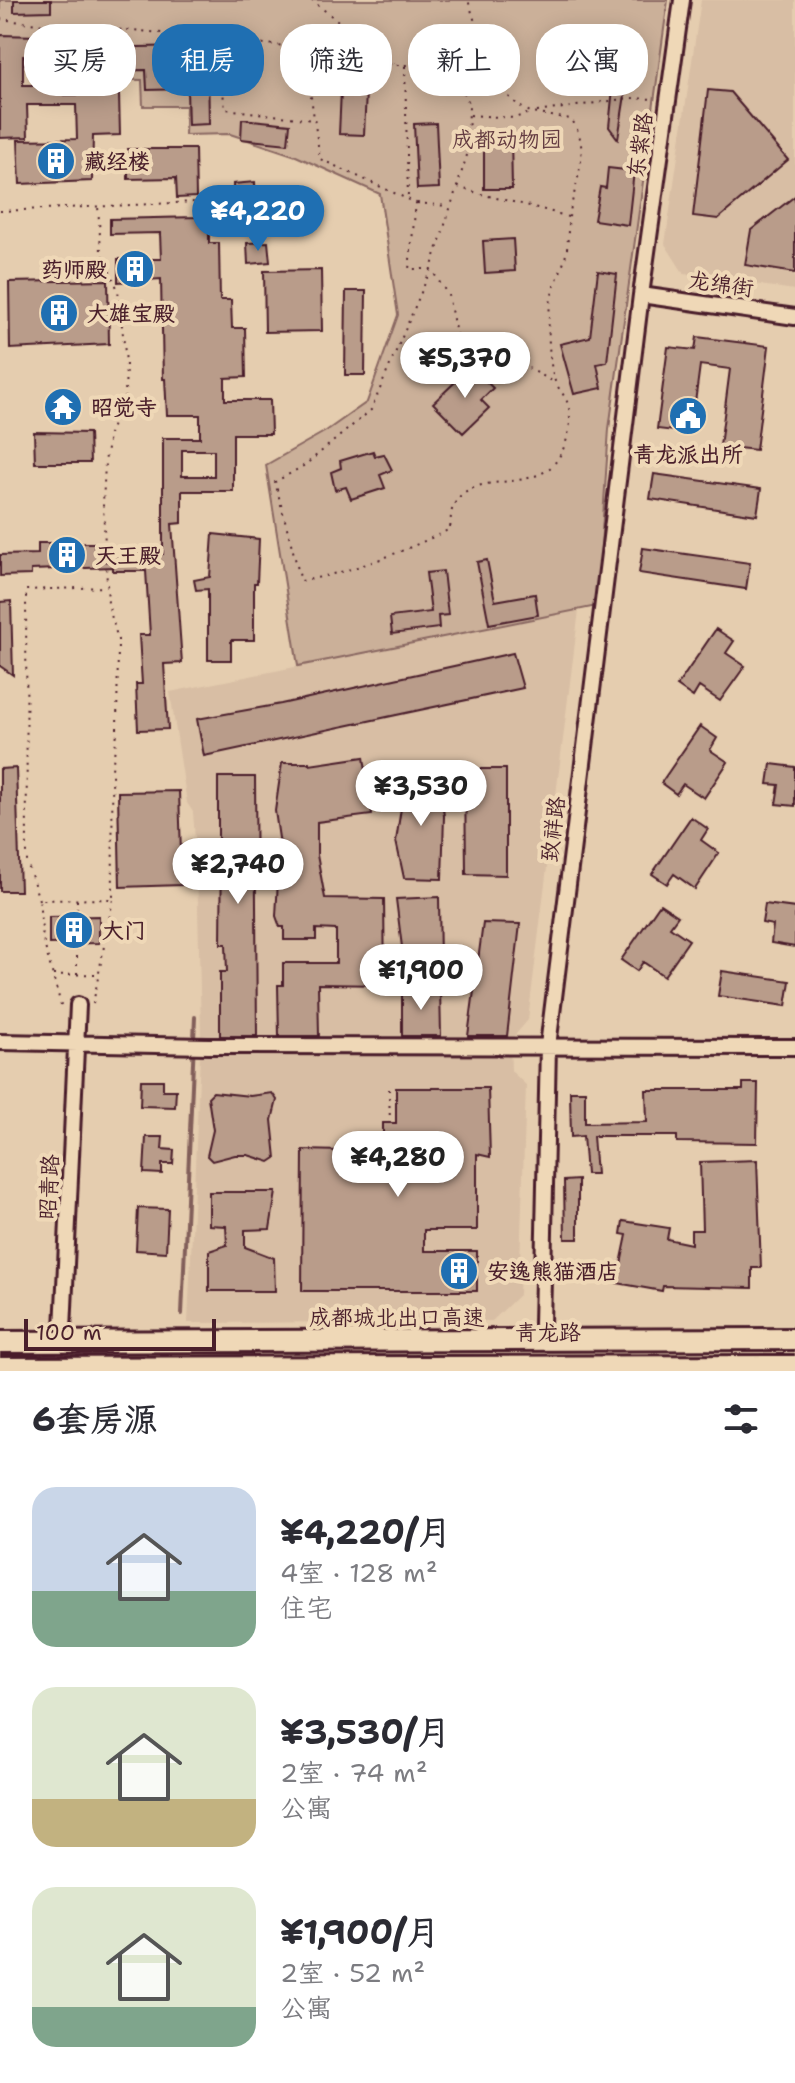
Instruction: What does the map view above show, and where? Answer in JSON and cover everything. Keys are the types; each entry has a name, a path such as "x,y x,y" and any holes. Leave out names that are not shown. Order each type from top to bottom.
{"highway":[{"name":"成都城北出口高速","path":"0,1344 795,1339"},
{"path":"0,1368 795,1366"}],"street":[{"name":"东紫路","path":"641,295 682,0"},
{"name":"龙绵街","path":"641,295 795,317"},
{"name":"致祥路","path":"541,1371 548,1046 641,295"},
{"name":"昭青路","path":"62,1364 78,1045 86,1004"},
{"path":"0,1042 184,1046 795,1047"},
{"name":"青龙路","path":"0,1344 62,1364 795,1352"}],"path":[{"path":"311,0 395,65"},
{"path":"392,64 439,65 449,71 469,103 468,152 431,269 371,410 305,465 275,482 301,581 327,576 422,543 450,529 454,504 472,487 526,480 551,466 559,456 570,423 569,407 554,382 550,301 566,255 569,217 579,181 581,132 571,119 532,113 519,106 495,84 468,0"},
{"path":"0,19 73,29 152,32"},
{"path":"405,65 408,199"},
{"path":"224,96 225,109 314,121"},
{"path":"311,96 320,159 416,203 449,206"},
{"path":"468,115 514,118 629,98 668,100"},
{"path":"457,186 496,200 569,217"},
{"path":"0,211 218,201"},
{"path":"416,203 409,269 431,269"},
{"path":"86,1004 99,974 113,899 112,769 117,733 118,640 108,604 103,505 109,434 125,396 126,362 118,290 101,251 98,206"},
{"path":"431,269 448,295 456,334 495,350 554,382"},
{"path":"61,1005 43,940 39,900 27,862 26,590 107,587"},
{"path":"77,898 77,974"},
{"path":"39,900 113,899"},
{"path":"53,975 99,974"},
{"path":"389,1089 390,1123"}],"shaded area":[{"path":"701,0 795,0 795,290 684,274 665,244"},
{"path":"579,610 528,1020 510,1041 511,1071 526,1085 519,1295 492,1321 188,1323 201,1032 197,867 193,812 187,803 170,692"}],"green space":[{"name":"成都动物园","path":"0,0 668,0 609,429 597,606 298,666 266,465 326,431 367,402 398,315 380,194 296,156 230,134 185,135 186,106 143,106 142,80 136,80 136,24 24,24 24,64 0,63"}],"building":[{"path":"14,0 51,0 51,11 14,12"},
{"path":"0,35 24,36 24,96 119,96 120,135 93,136 92,181 20,184 18,140 77,139 76,105 27,105 28,137 0,138"},
{"path":"136,47 152,47 152,90 147,90 146,70 136,70"},
{"path":"708,90 730,92 788,160 718,219 693,216"},
{"path":"187,96 209,96 209,124 188,125"},
{"path":"341,96 366,96 364,135 339,134"},
{"path":"612,96 625,96 618,139 609,127"},
{"path":"242,119 290,124 288,144 241,139"},
{"path":"436,123 439,188 417,189 414,124"},
{"path":"511,135 512,189 484,189 484,136"},
{"path":"128,149 195,149 196,197 177,198 176,178 128,179"},
{"path":"608,168 634,171 628,225 594,220 600,187 606,188"},
{"path":"255,182 256,210 234,212 233,184"},
{"path":"795,196 795,273 745,265 751,230"},
{"path":"197,212 209,212 209,243 219,243 220,300 231,300 232,328 245,328 246,377 225,378 225,400 270,400 271,434 233,434 233,491 182,491 182,523 172,524 182,663 164,664 168,729 138,730 136,684 142,684 139,635 150,635 146,571 113,571 113,567 31,570 31,575 0,576 0,555 38,554 38,543 94,543 95,553 163,554 163,438 200,438 200,415 167,415 163,379 161,279 118,282 118,259 161,259 160,233 110,234 110,219 198,217","holes":["182,450 214,450 214,476 182,476"]},
{"path":"513,239 515,271 485,273 483,241"},
{"path":"268,242 270,262 248,264 247,243"},
{"path":"321,270 322,331 265,332 264,271"},
{"path":"598,271 617,274 607,362 597,364 602,388 574,394 560,344 590,337"},
{"name":"大雄宝殿","path":"108,280 109,344 10,349 9,282"},
{"path":"346,291 366,291 365,375 345,375"},
{"path":"697,337 769,346 756,450 720,446 730,369 700,365 691,433 657,429 668,347 695,350"},
{"path":"471,367 493,388 481,400 489,408 463,433 433,403"},
{"path":"34,432 89,433 90,463 35,463"},
{"path":"373,451 375,456 384,454 392,470 380,475 385,488 351,499 346,487 335,490 331,472 341,468 340,461"},
{"path":"654,474 761,489 757,515 650,499"},
{"path":"213,534 259,539 257,583 254,583 254,640 231,640 231,660 208,660 208,589 196,590 194,580 210,577"},
{"path":"643,548 750,563 746,589 639,573"},
{"path":"487,560 495,601 535,594 538,615 489,624 477,562"},
{"path":"443,571 448,615 438,616 439,628 392,634 390,617 431,612 426,573"},
{"path":"11,601 13,675 0,666 0,602"},
{"path":"716,629 734,641 726,653 745,666 720,701 699,687 693,697 677,686"},
{"path":"513,653 523,688 204,756 197,719 281,704"},
{"path":"700,726 717,738 710,750 728,762 704,798 683,784 676,794 661,783"},
{"path":"364,757 372,815 317,822 317,855 325,898 384,899 385,985 318,984 319,1036 279,1036 278,985 283,985 283,963 336,963 336,930 316,929 316,940 284,940 284,927 280,927 276,916 280,845 275,811 282,763 310,765"},
{"path":"771,764 795,767 795,806 776,804 779,785 768,784"},
{"path":"16,768 20,891 0,891 0,769"},
{"path":"465,769 506,769 506,875 466,874"},
{"path":"406,775 439,775 444,816 442,879 404,878 396,841"},
{"path":"218,777 255,777 257,1036 220,1036 220,972 227,972 226,944 221,944 222,845 218,845"},
{"path":"179,791 182,885 120,887 118,792"},
{"path":"691,817 708,829 701,840 719,853 695,889 674,874 667,884 652,874"},
{"path":"439,897 440,962 404,963 396,899"},
{"path":"660,904 678,916 670,927 689,940 664,976 643,962 637,971 621,960"},
{"path":"765,904 795,908 795,947 771,943 773,925 762,923"},
{"name":"大门","path":"99,916 99,943 49,944 49,917"},
{"path":"483,923 520,924 507,1036 468,1036"},
{"path":"722,971 790,981 786,1006 718,996"},
{"path":"402,987 440,987 441,1036 402,1036"},
{"path":"141,1080 163,1080 163,1090 176,1090 175,1107 140,1106"},
{"path":"743,1083 758,1083 757,1143 677,1142 677,1136 593,1136 596,1174 586,1174 583,1136 571,1137 570,1091 585,1091 585,1123 647,1122 646,1090 743,1090"},
{"path":"396,1088 488,1088 490,1157 477,1154 477,1230 424,1230 424,1251 477,1251 477,1291 302,1291 303,1150 383,1152 383,1123 396,1123"},
{"path":"213,1092 250,1096 272,1093 277,1100 272,1120 276,1158 270,1162 248,1155 235,1155 212,1161 207,1156 213,1130 208,1097"},
{"path":"146,1137 163,1137 162,1149 174,1150 173,1164 162,1164 162,1174 144,1173"},
{"path":"757,1160 761,1268 752,1268 752,1288 663,1286 662,1291 617,1283 627,1235 621,1234 623,1221 669,1228 667,1239 691,1244 691,1230 702,1230 700,1162"},
{"path":"578,1180 578,1239 565,1239 564,1181"},
{"path":"209,1192 276,1192 270,1229 245,1230 245,1247 274,1258 275,1291 209,1291 209,1251 227,1245 226,1226 209,1225"},
{"path":"138,1208 168,1209 166,1252 136,1250"}],"waterway":[{"path":"182,1314 195,1017"}],"place":[{"name":"藏经楼","path":"56,161"},
{"name":"药师殿","path":"135,269"},
{"name":"大雄宝殿","path":"59,313"},
{"name":"昭觉寺","path":"63,407"},
{"name":"青龙派出所","path":"688,416"},
{"name":"天王殿","path":"67,555"},
{"name":"大门","path":"74,930"},
{"name":"安逸熊猫酒店","path":"459,1271"}]}
